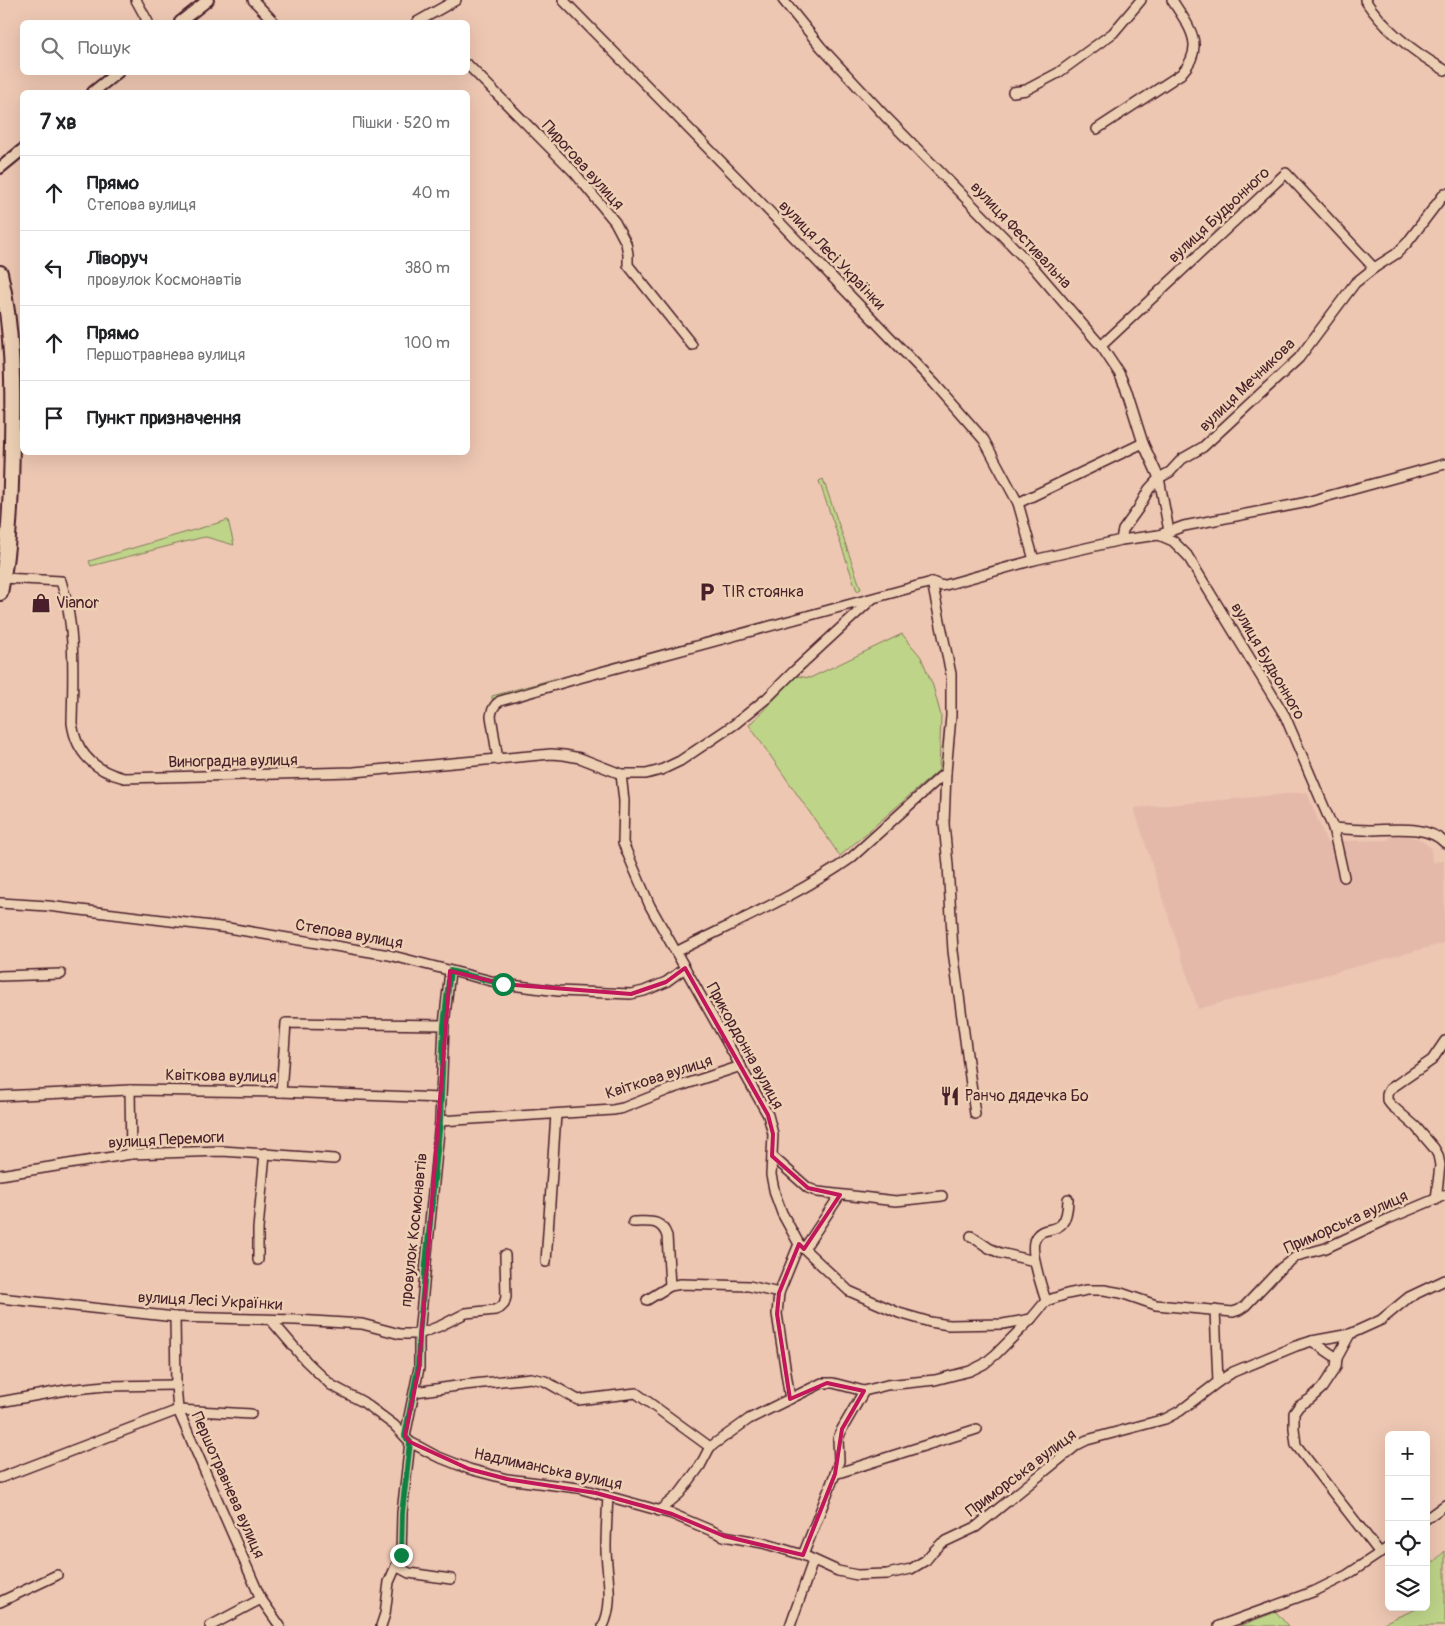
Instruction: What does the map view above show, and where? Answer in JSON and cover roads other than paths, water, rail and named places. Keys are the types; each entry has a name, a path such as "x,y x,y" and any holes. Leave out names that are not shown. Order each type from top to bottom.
{"highway":[{"path":"0,273 8,318 13,393 5,507 3,578 0,592"}],"street":[{"path":"136,0 147,20"},
{"path":"183,20 208,0"},
{"path":"254,0 272,20"},
{"path":"424,20 456,0"},
{"name":"вулиця Лесі Українки","path":"564,0 940,390 984,440 1018,504 1034,560"},
{"name":"вулиця Фестивальна","path":"784,0 821,47 885,116 1034,268 1100,346 1119,373 1126,389 1142,442 1159,478 1169,531"},
{"path":"1013,92 1026,90 1058,73 1113,33 1141,0"},
{"path":"1097,129 1181,74 1189,66 1194,55 1194,45 1186,22 1172,0"},
{"path":"1365,0 1375,15 1393,32 1430,62 1445,70"},
{"name":"Пирогова вулиця","path":"470,67 574,172 615,222 626,242 628,266 692,345"},
{"path":"96,90 114,75"},
{"path":"0,168 20,152"},
{"name":"вулиця Будьонного","path":"1100,346 1286,173 1374,268"},
{"name":"вулиця Мечникова","path":"1122,540 1123,530 1149,489 1159,478 1170,472 1182,459 1203,447 1299,358 1355,283 1396,254 1408,243 1445,193"},
{"path":"1018,504 1142,442"},
{"path":"498,760 491,716 496,704 500,701 932,582 942,586 1034,560 1122,540 1160,535 1184,526 1303,503 1445,464"},
{"name":"вулиця Будьонного","path":"1160,535 1173,541 1187,554 1285,716 1333,828 1344,877"},
{"name":"Виноградна вулиця","path":"3,578 61,582 67,599 72,630 73,734 79,747 88,758 110,775 124,778 142,778 354,772 551,754 580,758 621,774"},
{"path":"932,582 951,674 951,716 944,824 949,874 952,951 975,1114"},
{"path":"621,774 646,774 661,770 680,761 735,724 767,698 872,599"},
{"path":"676,952 780,900 834,870 851,858 946,772"},
{"name":"Прикордонна вулиця","path":"621,774 624,801 623,843 650,906 741,1066 769,1120 773,1134 771,1175 775,1194 782,1213 802,1247 848,1291 899,1313 930,1322 949,1325 1003,1324 1031,1319"},
{"path":"1333,828 1369,830 1401,828 1421,831 1440,838 1445,843"},
{"name":"Степова вулиця","path":"0,903 48,906 228,928 389,955 503,984 558,991 631,994 644,992 666,982 685,968"},
{"name":"провулок Космонавтів","path":"408,1439 418,1368 419,1334 440,1121 444,1025 450,971"},
{"path":"0,976 61,974"},
{"path":"281,1092 286,1023 444,1025"},
{"path":"1436,1200 1440,1165 1434,1148 1416,1127 1391,1105 1387,1100 1387,1094 1390,1089 1432,1060 1445,1041"},
{"name":"Квіткова вулиця","path":"440,1121 623,1108 741,1066"},
{"path":"130,1090 131,1154"},
{"name":"Квіткова вулиця","path":"0,1096 130,1090 281,1092 441,1098"},
{"path":"546,1262 556,1114"},
{"name":"вулиця Перемоги","path":"0,1175 131,1154 222,1151 334,1159"},
{"path":"258,1260 258,1229 265,1153"},
{"path":"772,1156 808,1188 818,1192 896,1201 942,1196"},
{"path":"790,1399 779,1335 777,1314 779,1293 802,1247 840,1195"},
{"name":"Приморська вулиця","path":"1215,1310 1233,1312 1239,1310 1281,1268 1297,1256 1326,1248 1445,1195"},
{"path":"1046,1301 1035,1261 1033,1246 1035,1239 1040,1233 1062,1225 1068,1213 1068,1199"},
{"path":"633,1222 652,1222 660,1224 664,1229 667,1236 670,1286"},
{"path":"971,1236 1000,1253 1035,1261"},
{"path":"419,1334 466,1313 500,1308 504,1304 506,1297 505,1255"},
{"name":"Приморська вулиця","path":"803,1555 838,1571 857,1575 887,1574 911,1569 926,1560 942,1543 976,1527 1077,1445 1087,1440 1165,1419 1233,1372 1296,1346 1350,1334 1381,1320 1409,1297 1445,1280"},
{"path":"648,1300 670,1286 680,1284 749,1286 779,1293"},
{"path":"659,1511 680,1493 700,1466 710,1447 749,1418 822,1383 864,1391 935,1380 970,1371 984,1364 996,1354 1046,1301 1055,1297 1087,1290 1104,1290 1121,1293 1156,1305 1215,1310 1218,1382"},
{"name":"вулиця Лесі Українки","path":"0,1298 175,1317 362,1324 400,1334 419,1334"},
{"name":"Першотравнева вулиця","path":"175,1317 178,1410 261,1600 280,1626"},
{"name":"Надлиманська вулиця","path":"271,1320 319,1375 331,1385 363,1402 379,1413 408,1439 436,1456 469,1469 507,1479 578,1488 608,1496 672,1514 724,1536 803,1555"},
{"path":"1350,1334 1337,1358 1336,1367 1322,1388 1299,1406 1294,1413 1296,1445 1380,1553"},
{"path":"1312,1342 1337,1358"},
{"path":"415,1392 464,1384 531,1378 545,1382 578,1400 636,1393 710,1447"},
{"path":"0,1402 66,1390 105,1386 176,1386"},
{"path":"803,1555 836,1474 839,1461 838,1439 864,1391"},
{"path":"0,1478 178,1410 250,1414"},
{"path":"836,1474 977,1429"},
{"path":"381,1626 385,1614 389,1582 401,1555 402,1513 408,1439"},
{"path":"603,1626 607,1612 610,1580 606,1550 608,1496"},
{"path":"1430,1516 1445,1505"},
{"path":"1219,1626 1315,1591 1347,1575 1385,1550"},
{"path":"790,1626 813,1560"},
{"path":"396,1566 409,1573 451,1578"},
{"path":"0,1602 57,1575"},
{"path":"210,1626 261,1600"}],"place":[{"name":"TIR стоянка","path":"707,592"},
{"name":"Vianor","path":"41,603"},
{"name":"Ранчо дядечка Бо","path":"950,1096"}]}
